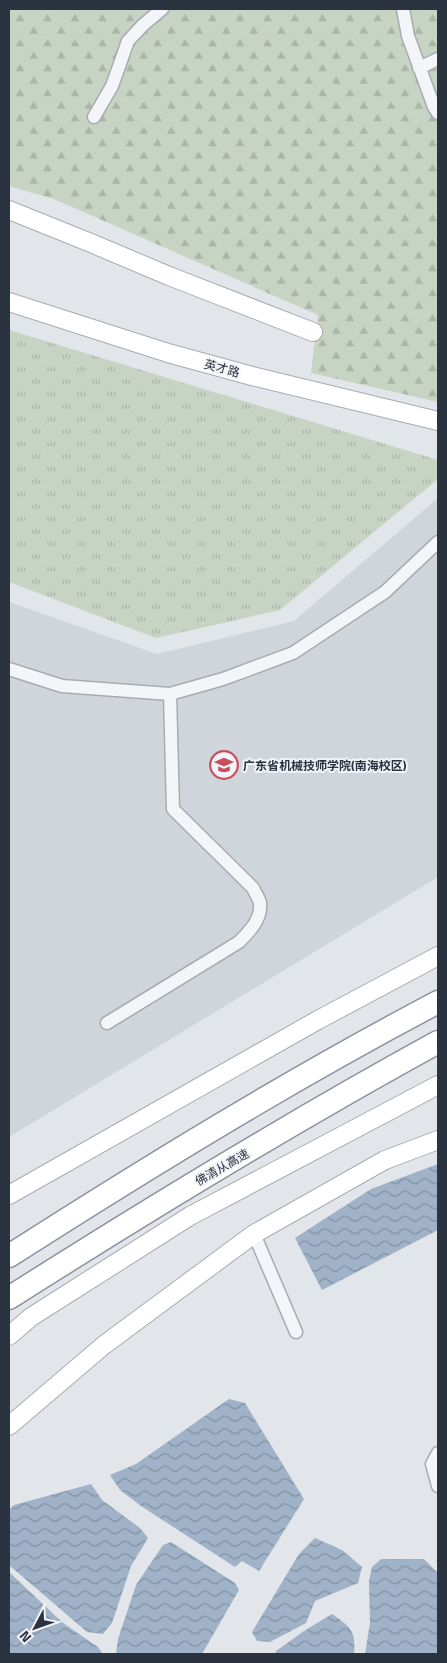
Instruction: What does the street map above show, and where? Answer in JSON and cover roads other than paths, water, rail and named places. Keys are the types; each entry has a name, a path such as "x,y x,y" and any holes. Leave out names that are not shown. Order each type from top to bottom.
{"highway":[{"path":"9,1256 227,1120 333,1058 438,1002"},
{"name":"佛清从高速","path":"9,1298 158,1204 352,1090 438,1042"}],"main road":[{"path":"9,210 169,276 313,332"},
{"name":"英才路","path":"9,295 156,341 438,409"},
{"name":"英才路","path":"9,302 168,353 252,376 438,421"},
{"path":"9,1195 318,1020 438,956"},
{"path":"9,1336 31,1317 190,1216 438,1085"},
{"path":"9,1426 104,1345 254,1234 385,1160 438,1140"}],"street":[{"path":"94,117 112,86 128,41 162,9"},
{"path":"403,9 408,36 434,107 438,113"},
{"path":"419,68 438,59"},
{"path":"9,669 62,686 170,694 222,679 293,653 385,592 438,542"},
{"path":"108,1023 240,942 252,929 260,914 260,902 253,888 173,809 170,694"},
{"path":"254,1234 296,1332"},
{"path":"438,1453 432,1464 438,1486"}],"water":[{"path":"438,1164 438,1230 322,1290 295,1238 371,1189"},
{"path":"229,1399 245,1403 304,1499 259,1571 242,1561 235,1567 141,1506 120,1490 110,1475 136,1464"},
{"path":"91,1484 102,1500 140,1528 148,1538 131,1566 112,1623 103,1634 87,1632 9,1565 9,1510 14,1505"},
{"path":"315,1538 342,1550 362,1567 358,1583 315,1601 306,1623 270,1642 257,1641 252,1632 299,1554"},
{"path":"171,1542 235,1583 239,1590 202,1654 116,1654 118,1639 136,1585 163,1545"},
{"path":"381,1559 424,1559 437,1572 438,1654 365,1654 370,1623 369,1581 372,1567"},
{"path":"9,1572 63,1623 98,1647 103,1654 9,1654"},
{"path":"332,1614 344,1622 351,1630 354,1640 354,1654 275,1654 276,1651 304,1631"}],"place":[{"name":"广东省机械技师学院(南海校区)","path":"224,765"}]}
